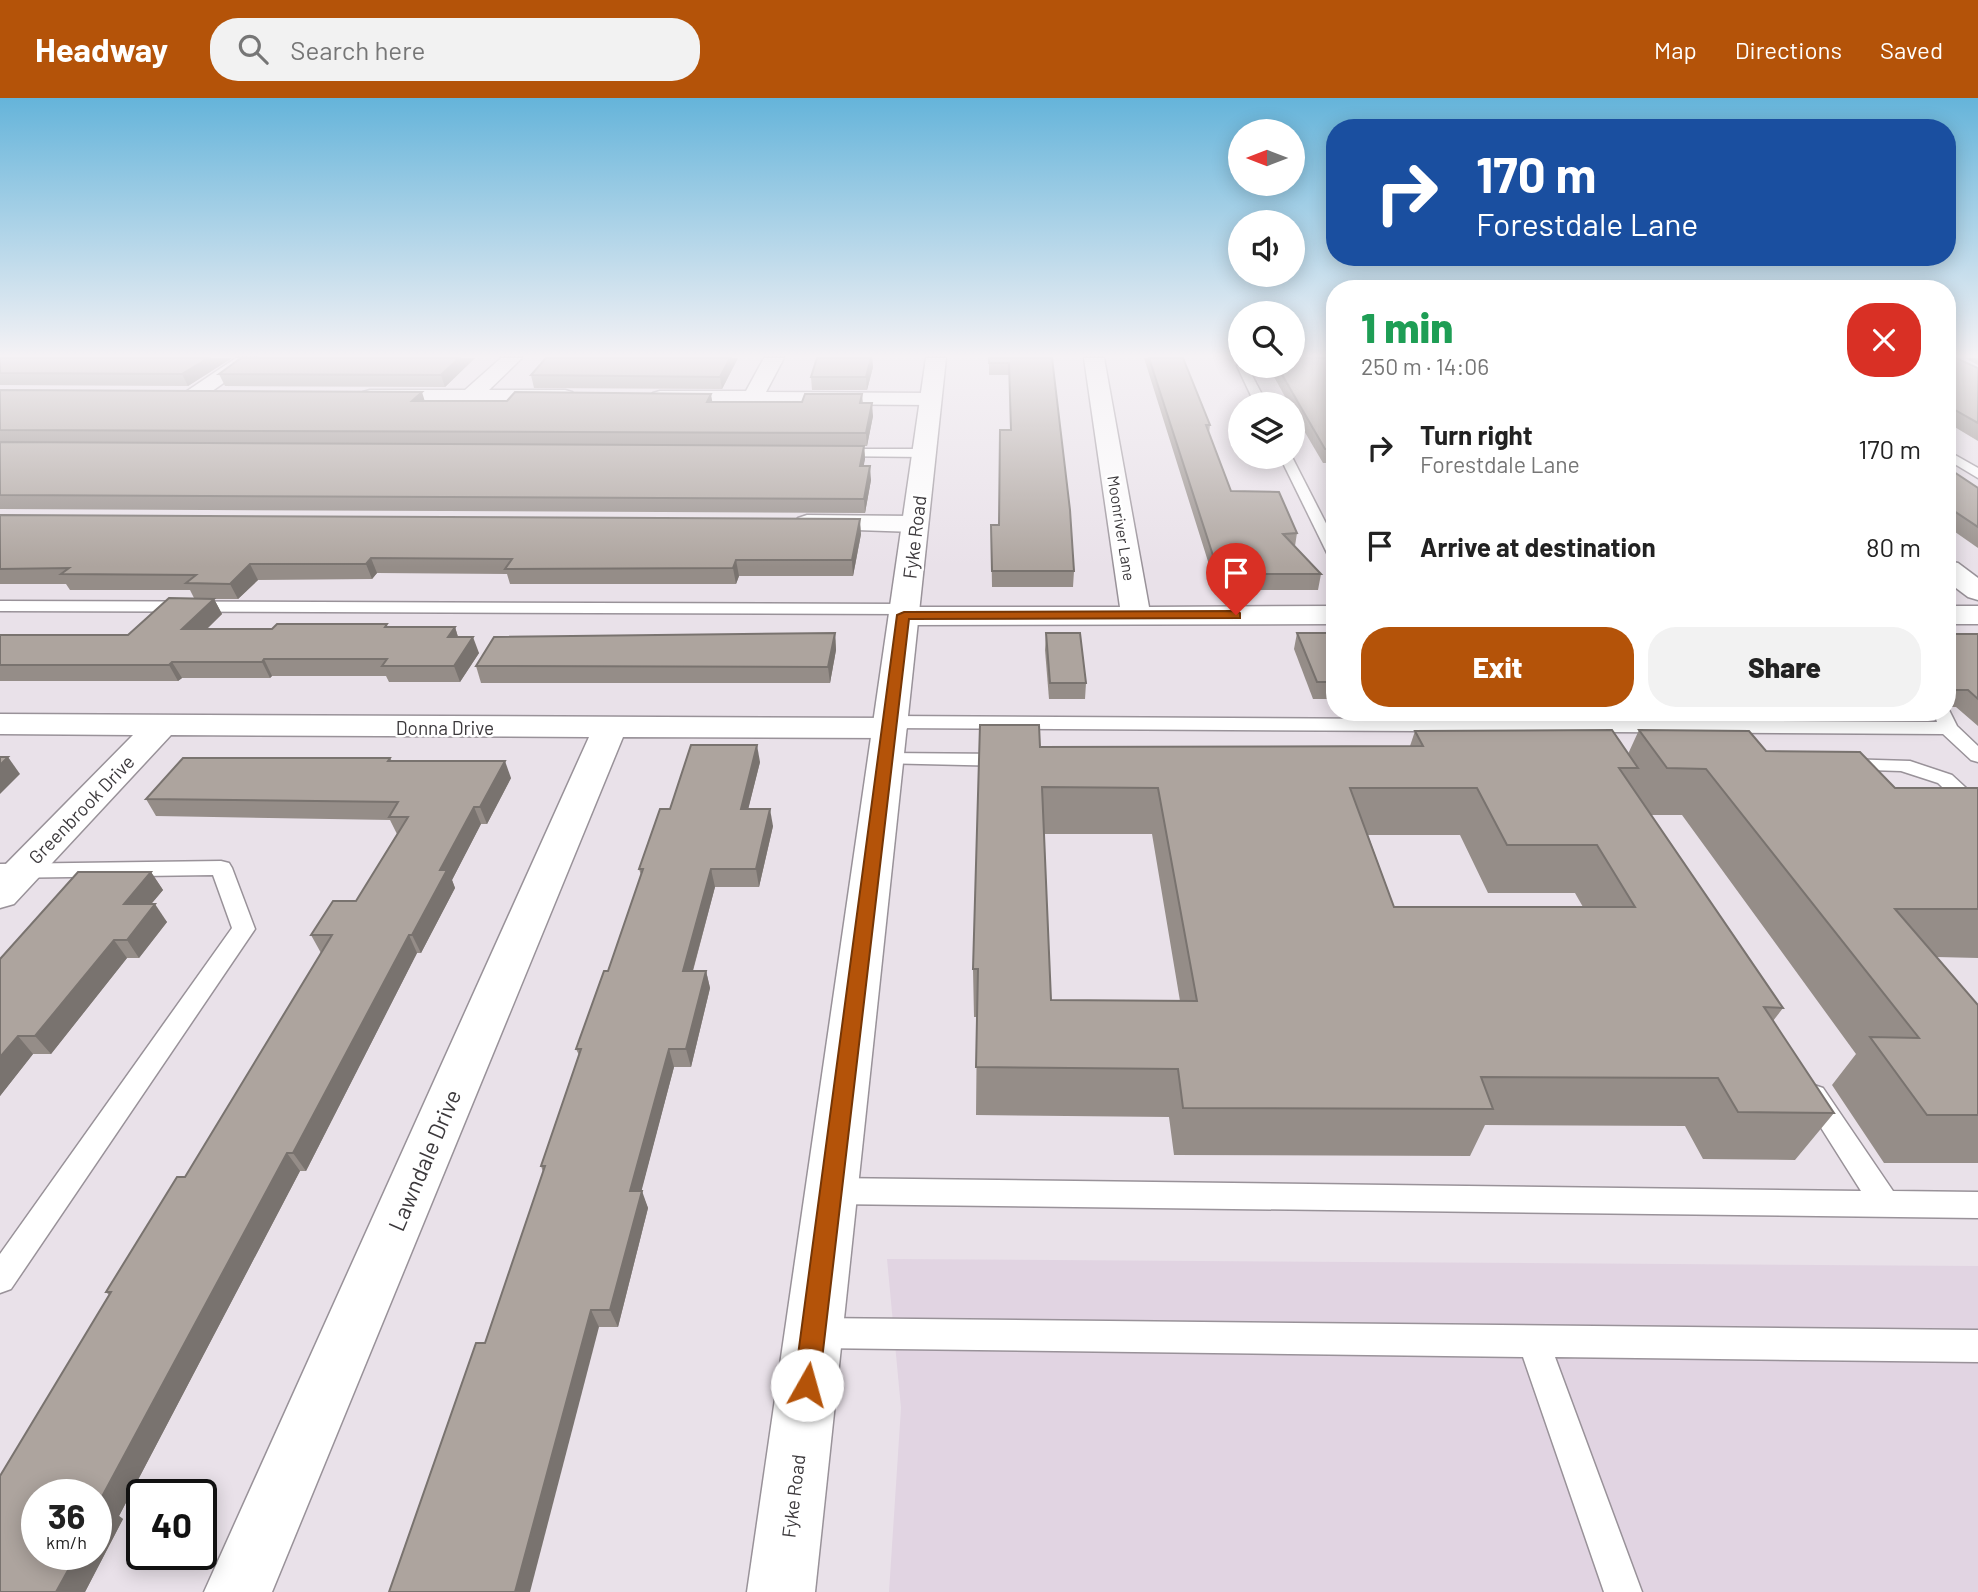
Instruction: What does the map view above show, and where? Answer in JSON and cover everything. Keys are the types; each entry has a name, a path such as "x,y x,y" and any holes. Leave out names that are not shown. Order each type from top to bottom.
{"street":[{"name":"Fyke Road","path":"781,1592 927,428"},
{"name":"Moonriver Lane","path":"1105,428 1136,615"},
{"path":"780,523 915,524"},
{"path":"1956,575 1978,591"},
{"path":"904,612 1326,615"},
{"path":"1956,615 1978,615"},
{"name":"Donna Drive","path":"0,724 610,728 888,737"},
{"name":"Greenbrook Drive","path":"7,879 162,725"},
{"name":"Lawndale Drive","path":"238,1592 610,728"}],"lane":[{"path":"828,453 924,453"},
{"path":"1956,461 1978,474"},
{"path":"1292,469 1326,537"},
{"path":"0,606 904,612"},
{"path":"888,737 1884,721"},
{"path":"1947,721 1978,756"},
{"path":"888,737 1024,760"},
{"path":"1819,765 1903,765 1945,779 1978,810"},
{"path":"0,1279 244,929 221,868 7,879"},
{"path":"1802,1077 1885,1204"},
{"path":"831,1191 1978,1205"},
{"path":"813,1333 1978,1346"},
{"path":"1533,1341 1623,1592"}],"shaded area":[{"path":"887,1259 1978,1266 1978,1592 889,1592 901,1408"}],"building":[{"path":"0,428 867,428 866,433 0,430"},
{"path":"1011,428 1060,428 1074,571 992,571 991,525 999,525 1000,430 1011,430"},
{"path":"1172,428 1207,428 1231,491 1279,492 1297,533 1283,534 1321,574 1219,574"},
{"path":"1313,428 1326,428 1325,449"},
{"path":"0,442 864,446 860,466 870,466 864,499 0,495"},
{"path":"1956,473 1978,488 1978,527 1956,512"},
{"path":"0,515 860,519 852,560 736,560 733,568 505,569 512,559 371,558 366,564 250,564 230,584 186,583 196,575 61,574 69,568 0,569"},
{"path":"169,598 214,599 182,629 272,629 277,624 387,624 385,627 455,627 448,637 473,637 454,666 382,666 387,659 264,659 262,662 172,662 169,665 0,665 0,635 128,635"},
{"path":"835,633 828,667 476,666 494,637"},
{"path":"1046,633 1080,633 1086,683 1050,683"},
{"path":"1297,633 1326,633 1326,682 1317,682"},
{"path":"1956,634 1978,634 1978,699 1968,690 1956,690"},
{"path":"980,725 1039,725 1040,747 1423,746 1415,731 1612,730 1638,768 1619,768 1783,1008 1764,1007 1834,1113 1738,1112 1718,1078 1481,1077 1493,1109 1183,1108 1178,1069 976,1067 978,969 973,969","holes":["1042,787 1158,788 1197,1001 1051,1000","1350,788 1477,788 1507,845 1597,845 1635,907 1394,907"]},
{"path":"1639,730 1749,731 1766,751 1860,752 1895,788 1978,788 1978,909 1895,909 1978,1005 1978,1115 1927,1115 1870,1037 1919,1038 1706,769 1667,768"},
{"path":"691,745 757,745 741,809 770,809 756,869 711,869 683,971 706,971 686,1049 669,1049 630,1191 642,1191 610,1310 591,1310 515,1592 389,1592 476,1343 485,1343 581,1049 576,1049 604,971 608,971 643,869 639,869 660,809 670,809"},
{"path":"0,757 8,757 0,765"},
{"path":"183,758 505,761 480,807 474,807 440,870 447,870 412,935 409,935 293,1153 287,1153 111,1479 21,1479 21,1570 68,1570 56,1592 0,1592 0,1476 111,1292 106,1292 177,1177 185,1177 332,935 311,935 333,901 356,901 408,817 389,817 398,802 146,799"},
{"path":"78,872 151,872 124,904 155,904 127,940 114,940 35,1036 18,1036 0,1057 0,959"}],"route":[{"path":"807,1385 904,615 1236,615"}]}
